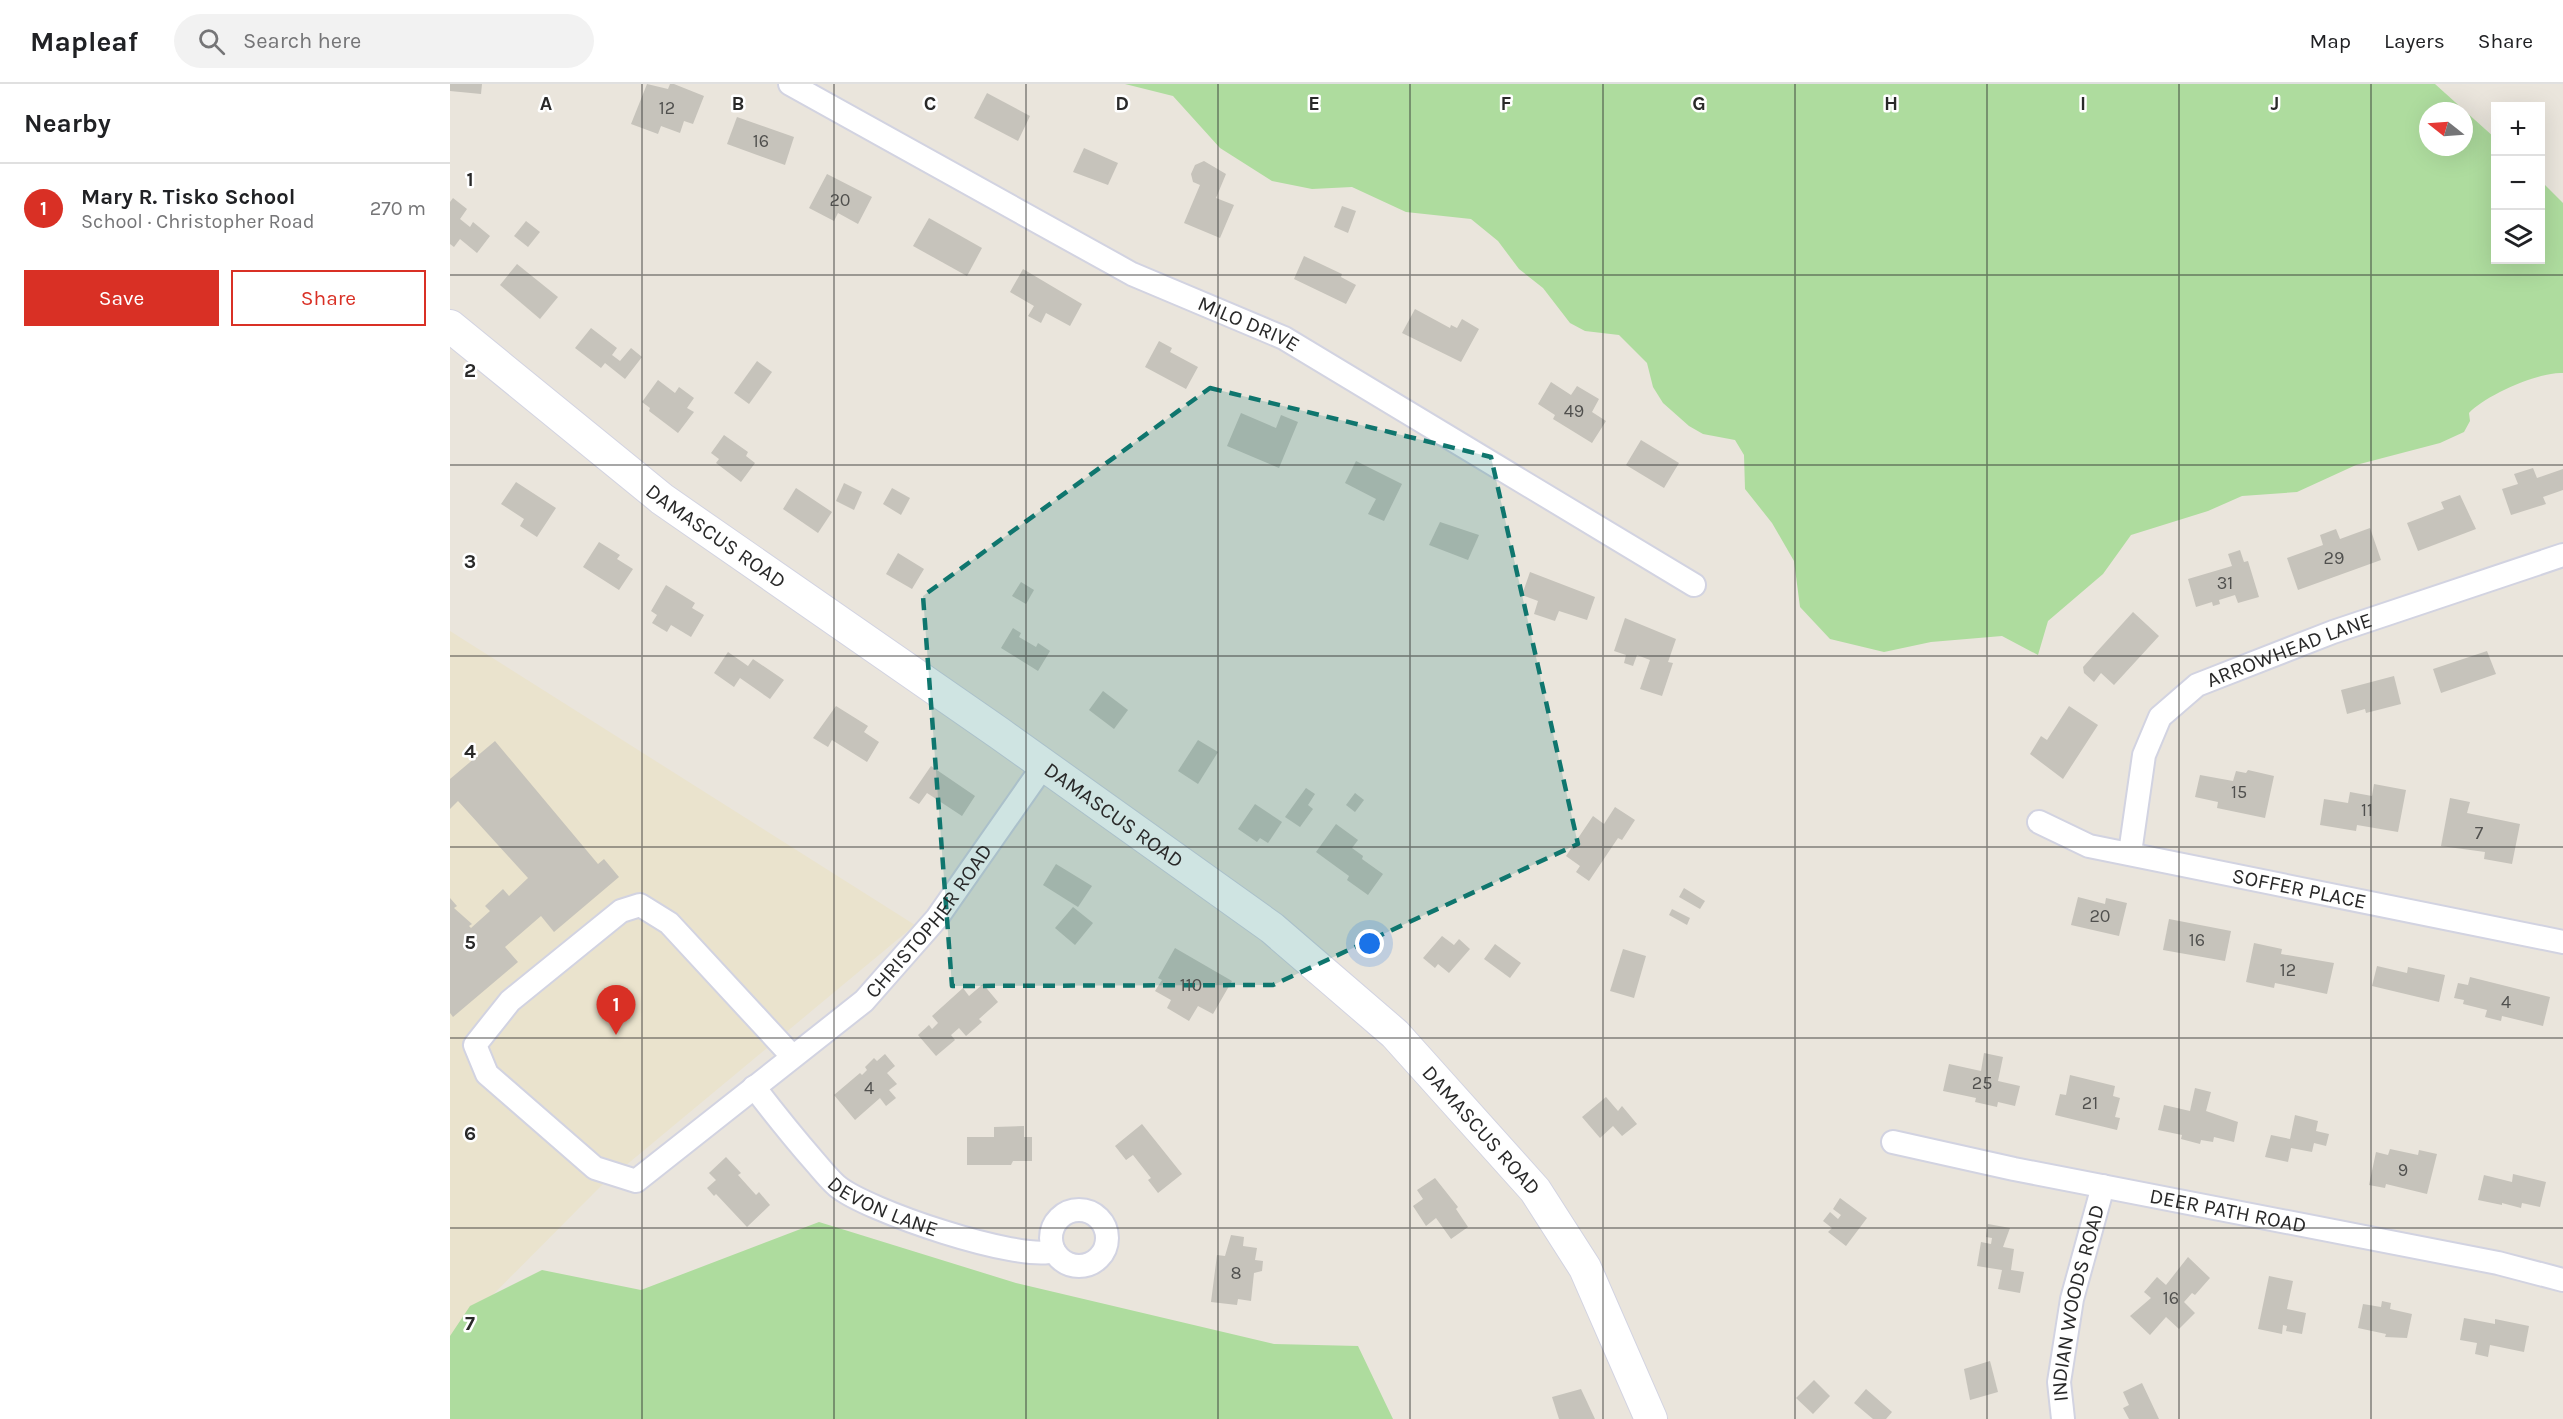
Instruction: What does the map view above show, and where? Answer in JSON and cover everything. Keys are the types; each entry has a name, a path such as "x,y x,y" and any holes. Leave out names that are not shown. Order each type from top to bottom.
{"street":[{"name":"MILO DRIVE","path":"790,84 1132,274 1284,338 1694,585"},
{"name":"DAMASCUS ROAD","path":"450,326 662,499 1044,765 1272,928 1395,1034 1535,1190 1585,1268 1651,1419"},
{"name":"ARROWHEAD LANE","path":"2130,854 2144,754 2160,717 2197,685 2333,632 2563,555"},
{"name":"CHRISTOPHER ROAD","path":"793,1057 669,923 640,905 621,911 510,1002 475,1045 487,1074 595,1168 636,1182 864,1001 938,918 1044,765"},
{"name":"SOFFER PLACE","path":"2039,822 2090,846 2563,942"},
{"name":"DEVON LANE","path":"754,1087 783,1126 837,1187 884,1211 1007,1250 1043,1254 1054,1251"},
{"name":"DEER PATH ROAD","path":"1893,1142 2103,1186 2498,1263 2563,1280"},
{"name":"INDIAN WOODS ROAD","path":"2063,1419 2059,1382 2072,1299 2103,1186"}],"highlighted area":[{"path":"1210,388 1491,457 1578,844 1273,985 952,986 923,596"}],"shaded area":[{"path":"450,631 915,925 601,1186 450,1338"}],"green space":[{"path":"1125,84 2435,84 2455,102 2419,102 2419,156 2473,156 2473,118 2491,134 2491,264 2545,264 2545,185 2563,203 2563,373 2553,373 2527,380 2499,392 2469,413 2470,421 2464,432 2440,443 2356,465 2297,492 2242,496 2208,511 2131,535 2103,574 2048,621 2038,655 2002,636 1931,642 1884,652 1830,639 1800,607 1794,561 1772,523 1745,489 1744,455 1735,440 1703,434 1689,426 1663,403 1653,387 1647,363 1619,335 1585,331 1570,323 1543,288 1519,269 1498,241 1471,219 1406,212 1352,187 1312,189 1272,181 1220,148 1173,96"},
{"path":"819,1222 1016,1283 1274,1344 1358,1346 1393,1419 450,1419 450,1336 470,1306 542,1270 641,1290"}],"building":[{"path":"450,84 482,84 481,94 450,91"},
{"path":"647,84 668,89 670,84 674,84 704,96 693,124 684,121 680,133 661,126 658,134 631,124"},
{"path":"987,93 1030,116 1018,141 974,118"},
{"path":"737,117 794,137 785,165 727,144"},
{"path":"1084,148 1118,163 1108,185 1073,172"},
{"path":"1204,161 1226,174 1216,198 1234,205 1220,238 1184,223 1200,185 1193,182 1191,174 1195,165"},
{"path":"827,174 872,197 858,224 838,213 834,221 809,208"},
{"path":"453,198 467,209 460,219 470,227 473,222 490,236 477,253 460,239 454,247 450,244 450,202"},
{"path":"1342,206 1356,211 1348,233 1334,227"},
{"path":"929,218 982,248 967,276 913,246"},
{"path":"526,221 540,232 528,247 514,236"},
{"path":"1304,256 1342,274 1341,277 1356,285 1346,304 1294,279"},
{"path":"517,264 558,297 540,319 500,285"},
{"path":"1023,269 1082,304 1070,326 1046,313 1041,323 1028,316 1034,306 1010,292"},
{"path":"1415,309 1450,328 1451,325 1457,328 1462,319 1479,329 1461,362 1402,333"},
{"path":"591,328 617,348 612,355 620,361 631,348 642,357 625,379 605,363 601,368 575,348"},
{"path":"1159,341 1172,348 1170,352 1198,367 1186,389 1145,367"},
{"path":"757,361 772,372 749,404 734,393"},
{"path":"658,380 675,393 679,387 694,398 687,408 694,412 678,433 649,411 650,408 642,402"},
{"path":"1551,382 1571,395 1577,386 1599,399 1592,412 1606,421 1592,443 1553,419 1555,415 1538,404"},
{"path":"1241,413 1276,428 1281,415 1298,422 1279,468 1227,446"},
{"path":"724,435 748,452 746,456 755,463 741,482 716,463 719,459 711,453"},
{"path":"1641,440 1679,463 1664,488 1626,465"},
{"path":"1356,461 1402,484 1384,521 1368,514 1376,499 1345,483"},
{"path":"2533,468 2537,478 2563,469 2563,490 2543,497 2546,504 2511,515 2502,489 2518,484 2514,474"},
{"path":"516,482 556,508 537,537 520,526 524,519 501,504"},
{"path":"844,483 862,492 854,510 836,501"},
{"path":"796,488 832,512 818,533 783,509"},
{"path":"892,488 910,498 901,515 883,504"},
{"path":"2460,495 2476,529 2418,551 2407,523 2444,509 2441,502"},
{"path":"1440,522 1479,535 1468,560 1429,545"},
{"path":"2370,528 2381,560 2298,590 2287,558 2323,545 2320,535 2336,529 2340,539"},
{"path":"599,542 620,555 617,559 633,569 619,590 583,567"},
{"path":"2240,550 2244,562 2248,561 2259,597 2238,603 2235,595 2219,600 2220,604 2213,606 2212,602 2196,607 2188,579 2232,566 2228,554"},
{"path":"898,553 924,569 912,589 886,574"},
{"path":"1530,572 1595,597 1587,620 1559,611 1555,621 1534,614 1538,601 1522,595"},
{"path":"1021,582 1034,590 1026,604 1012,596"},
{"path":"666,585 695,603 692,608 704,615 691,637 671,625 667,632 652,623 657,615 651,611"},
{"path":"2133,612 2159,636 2114,685 2101,673 2094,682 2084,673 2083,667"},
{"path":"1625,618 1676,639 1668,662 1673,663 1662,696 1640,689 1650,660 1637,655 1633,666 1624,663 1626,655 1614,651"},
{"path":"1013,628 1021,633 1019,637 1036,647 1038,643 1050,651 1038,671 1001,648"},
{"path":"2487,651 2496,674 2441,693 2433,669"},
{"path":"728,652 748,666 753,659 784,680 770,699 740,678 734,687 714,673"},
{"path":"2394,676 2401,704 2366,713 2365,709 2347,714 2341,690"},
{"path":"1103,691 1128,710 1114,729 1089,710"},
{"path":"836,706 868,726 864,732 879,742 867,762 832,740 828,747 813,738"},
{"path":"2069,706 2098,725 2063,779 2030,754 2041,736 2047,740"},
{"path":"1198,740 1218,752 1198,784 1178,771"},
{"path":"495,741 598,864 604,859 619,877 554,932 541,916 505,947 518,962 453,1017 450,1013 450,898 457,906 454,908 472,924 469,926 471,928 490,911 485,906 503,889 509,896 528,878 458,801 450,809 450,779"},
{"path":"931,766 975,796 962,816 927,793 919,804 909,798"},
{"path":"2248,770 2274,776 2265,818 2217,808 2218,802 2195,797 2200,775 2233,781 2236,771 2246,773"},
{"path":"2374,784 2406,790 2398,832 2357,825 2356,831 2320,825 2324,799 2348,803 2350,792 2372,796"},
{"path":"1306,788 1315,794 1308,805 1313,809 1300,827 1285,817"},
{"path":"1355,793 1364,800 1355,812 1346,805"},
{"path":"2450,798 2470,802 2467,813 2520,824 2512,864 2484,859 2485,852 2441,846"},
{"path":"1255,804 1282,822 1268,843 1260,838 1257,842 1238,829"},
{"path":"1615,807 1635,820 1622,840 1618,838 1589,881 1576,872 1580,866 1566,856 1593,816 1604,824"},
{"path":"1336,824 1358,840 1352,848 1363,856 1362,859 1383,874 1368,895 1347,880 1349,876 1316,852"},
{"path":"1056,864 1092,886 1078,907 1043,885"},
{"path":"1684,888 1705,901 1700,909 1679,897"},
{"path":"2078,897 2105,904 2106,898 2127,903 2119,936 2071,925"},
{"path":"1073,907 1093,923 1075,945 1055,928"},
{"path":"1672,909 1690,918 1687,925 1669,915"},
{"path":"2169,919 2231,931 2225,961 2163,950"},
{"path":"1442,936 1454,945 1459,939 1470,949 1449,973 1438,964 1435,968 1423,958"},
{"path":"2254,943 2282,949 2281,954 2334,963 2327,994 2275,983 2274,988 2246,982"},
{"path":"1495,944 1521,963 1510,978 1484,959"},
{"path":"1175,948 1232,981 1213,1014 1198,1006 1189,1021 1167,1008 1171,1000 1155,991 1162,980 1158,978"},
{"path":"1623,949 1646,956 1634,998 1610,991"},
{"path":"2377,966 2407,973 2408,967 2445,975 2439,1002 2372,986"},
{"path":"2470,977 2550,997 2543,1026 2502,1016 2501,1021 2485,1017 2487,1010 2463,1004 2464,1000 2454,998 2458,983 2468,985"},
{"path":"983,984 998,1002 979,1019 982,1022 966,1036 959,1028 951,1035 955,1040 936,1056 918,1035 929,1025 932,1029 938,1023 932,1016 963,988 969,996"},
{"path":"1984,1053 2003,1057 1998,1081 2020,1086 2015,1106 1998,1102 1997,1107 1975,1102 1976,1098 1943,1091 1949,1064 1981,1071"},
{"path":"885,1054 895,1066 887,1073 897,1084 889,1090 896,1098 886,1106 880,1098 855,1120 834,1095 860,1073 862,1075 867,1070 865,1067 874,1058 877,1061"},
{"path":"2070,1075 2115,1086 2113,1096 2120,1098 2115,1117 2120,1118 2117,1130 2055,1115 2060,1094 2066,1095"},
{"path":"2195,1088 2211,1092 2206,1111 2238,1122 2234,1142 2214,1137 2213,1142 2201,1140 2200,1144 2181,1139 2182,1135 2158,1130 2164,1105 2190,1111"},
{"path":"1606,1097 1618,1111 1622,1106 1637,1124 1622,1136 1613,1126 1600,1138 1582,1117"},
{"path":"2295,1115 2318,1121 2316,1131 2329,1134 2326,1146 2314,1143 2312,1152 2291,1148 2288,1162 2265,1157 2271,1135 2290,1139"},
{"path":"1142,1124 1182,1174 1158,1193 1148,1180 1151,1178 1133,1155 1126,1160 1115,1146"},
{"path":"1024,1126 1024,1137 1032,1137 1032,1161 1013,1161 1011,1165 967,1165 967,1137 994,1137 994,1127"},
{"path":"2390,1149 2418,1155 2419,1150 2437,1154 2427,1194 2386,1184 2385,1188 2369,1185 2376,1152 2388,1155"},
{"path":"726,1157 741,1173 738,1175 756,1195 759,1192 770,1205 747,1227 716,1194 714,1196 707,1188 716,1180 709,1173"},
{"path":"2513,1174 2546,1182 2540,1207 2522,1203 2521,1208 2478,1200 2484,1175 2512,1182"},
{"path":"1435,1178 1458,1207 1456,1209 1468,1227 1451,1239 1436,1218 1426,1226 1413,1206 1423,1199 1417,1190"},
{"path":"1840,1198 1867,1218 1846,1246 1828,1232 1832,1228 1823,1221 1830,1212 1838,1219 1841,1215 1833,1209"},
{"path":"1988,1224 2010,1228 2003,1247 2014,1249 2011,1270 2024,1272 2020,1293 1998,1289 2002,1270 1977,1266 1981,1242 1991,1244 1992,1238 1986,1237"},
{"path":"1231,1235 1244,1237 1243,1246 1257,1248 1255,1260 1263,1261 1262,1271 1254,1273 1251,1301 1238,1299 1237,1305 1211,1302 1217,1255 1225,1256"},
{"path":"2188,1257 2210,1278 2195,1295 2192,1293 2184,1302 2195,1313 2179,1329 2166,1317 2150,1335 2130,1316 2151,1298 2144,1292 2157,1277 2166,1285"},
{"path":"2269,1276 2293,1281 2287,1309 2306,1313 2302,1334 2286,1331 2287,1326 2283,1325 2282,1334 2258,1329"},
{"path":"2382,1301 2391,1303 2390,1309 2412,1314 2407,1338 2385,1337 2386,1334 2358,1328 2363,1304 2381,1307"},
{"path":"2464,1318 2495,1324 2495,1319 2529,1326 2524,1352 2490,1345 2488,1357 2475,1354 2477,1343 2460,1340"},
{"path":"1990,1361 1998,1392 1970,1400 1964,1369"},
{"path":"1814,1380 1830,1396 1813,1414 1796,1398"},
{"path":"2142,1383 2159,1419 2129,1419 2123,1408 2129,1405 2123,1392"},
{"path":"1581,1389 1595,1419 1559,1419 1552,1397"},
{"path":"1866,1389 1892,1412 1886,1419 1873,1419 1854,1403"}],"place":[{"name":"Mary R. Tisko School","path":"616,1035"}]}
